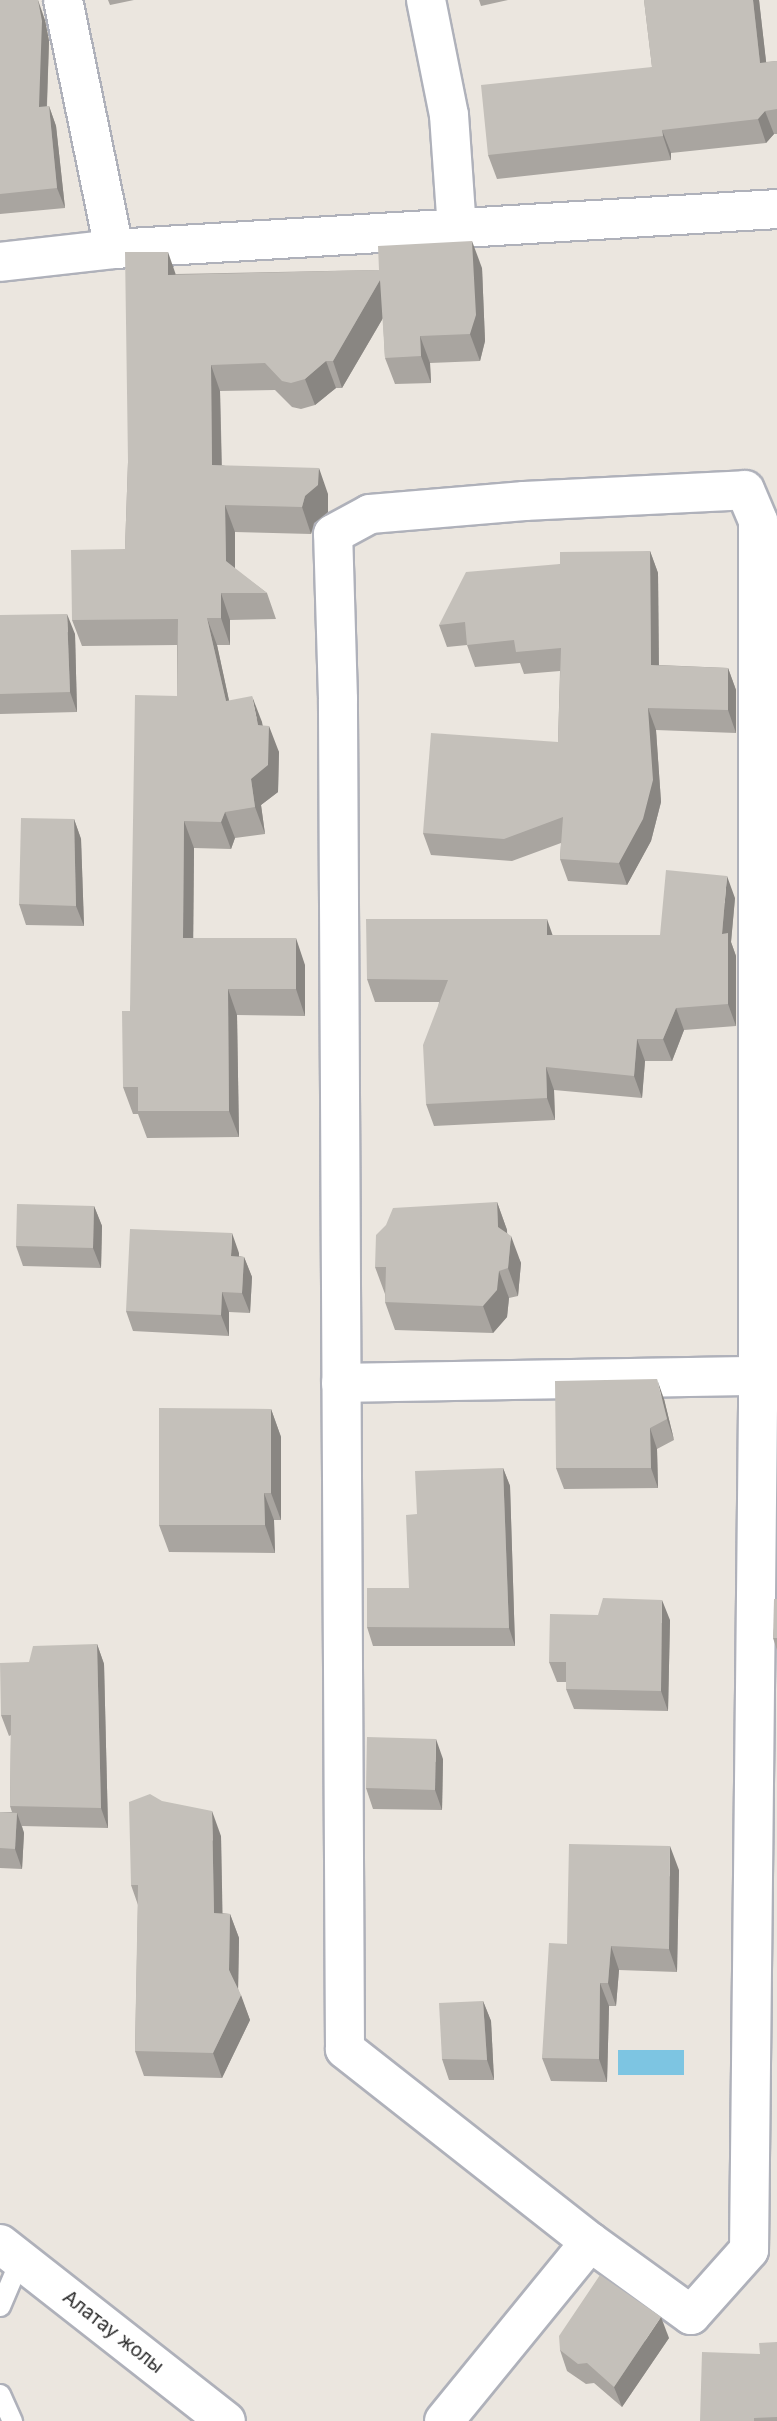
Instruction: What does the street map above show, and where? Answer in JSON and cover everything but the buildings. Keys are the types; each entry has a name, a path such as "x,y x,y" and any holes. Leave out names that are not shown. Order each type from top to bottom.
{"street":[{"path":"64,0 114,249"},
{"path":"426,0 449,115 457,230"},
{"path":"0,262 114,249 777,209"},
{"path":"745,490 758,521 758,1376 749,2250 691,2315 590,2242 345,2049 338,699 333,534 370,514 524,501 745,490"},
{"path":"341,1382 758,1376"},
{"path":"444,2421 590,2242"},
{"name":"Алатау жолы","path":"10,2252 226,2421"}],"lane":[{"path":"0,2306 10,2252"},
{"path":"0,2394 12,2421"}],"water":[{"path":"618,2050 684,2050 684,2075 618,2075"}]}
